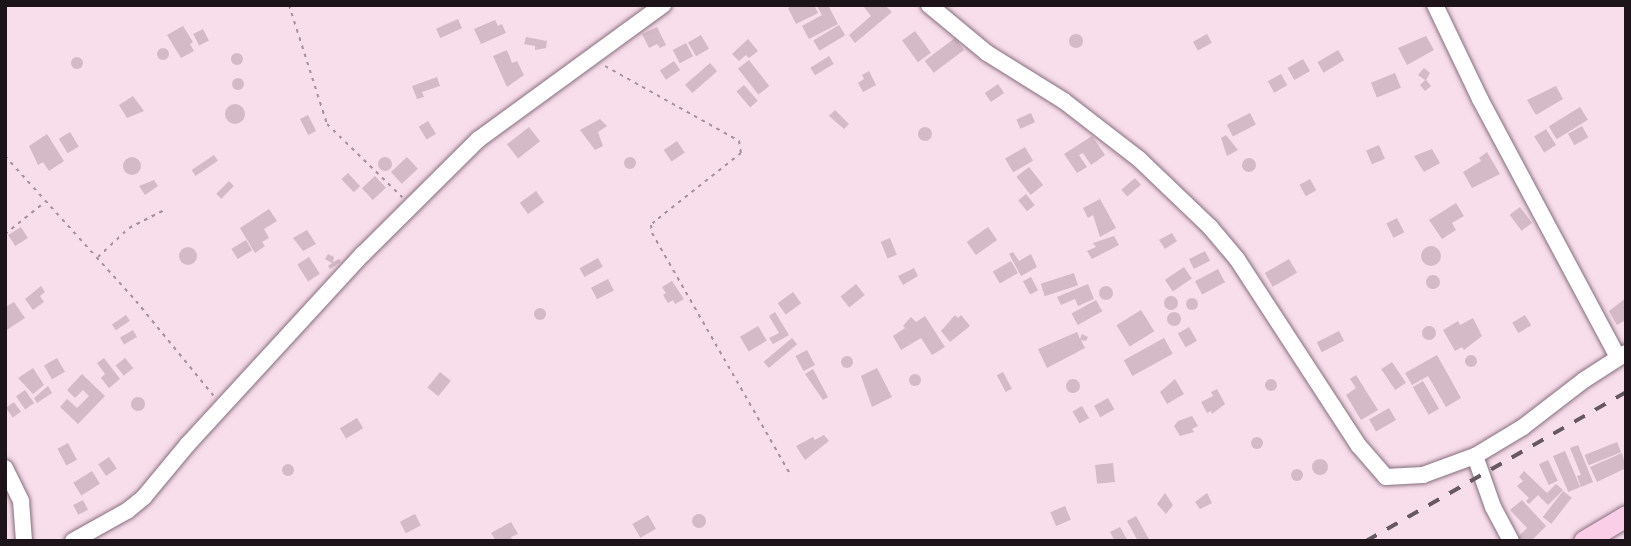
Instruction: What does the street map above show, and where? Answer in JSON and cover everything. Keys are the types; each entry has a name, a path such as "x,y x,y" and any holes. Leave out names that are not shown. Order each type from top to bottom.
{"main road":[{"path":"1584,541 1626,516"}],"street":[{"path":"73,541 127,511 144,497 222,407 410,205 480,139 663,5"},
{"path":"929,5 987,53 1064,101 1139,159 1210,227 1237,259 1359,446 1387,477 1423,475 1475,456 1523,427 1622,355 1480,99 1435,5"},
{"path":"1475,456 1493,507 1511,541"},
{"path":"5,468 21,501 24,541"}],"path":[{"path":"289,5 327,124 410,205"},
{"path":"589,57 739,141 741,153 655,221 651,225 652,233 790,476"},
{"path":"5,156 97,258 222,407"},
{"path":"5,234 46,202"},
{"path":"97,258 129,228 163,211"}],"building":[{"path":"793,5 814,5 818,13 796,24 788,8"},
{"path":"828,5 838,24 809,39 802,26 822,15 817,6"},
{"path":"885,5 892,12 855,43 849,35 871,16 864,7"},
{"path":"458,19 462,28 440,38 436,29"},
{"path":"495,20 498,26 502,24 506,33 481,44 474,29"},
{"path":"839,25 845,35 819,51 813,40"},
{"path":"183,26 193,42 190,44 194,51 181,58 167,35"},
{"path":"657,27 666,45 660,48 657,44 649,48 642,34"},
{"path":"203,29 209,41 199,46 193,34"},
{"path":"915,31 931,53 918,62 902,40"},
{"path":"1076,34 1081,36 1081,46 1076,48 1071,46 1069,41 1071,36"},
{"path":"1207,34 1212,43 1198,51 1193,42"},
{"path":"701,35 709,49 696,56 688,42"},
{"path":"1426,36 1434,50 1407,65 1398,48"},
{"path":"526,37 547,41 546,48 535,50 535,46 524,44"},
{"path":"955,38 964,50 934,73 925,61"},
{"path":"748,39 758,51 739,61 732,54"},
{"path":"686,43 693,56 680,63 673,50"},
{"path":"163,48 169,54 163,60 157,54"},
{"path":"507,50 512,63 517,61 524,75 507,87 493,56"},
{"path":"1338,50 1344,60 1324,73 1317,62"},
{"path":"237,53 243,59 237,65 231,59"},
{"path":"829,56 834,64 815,75 810,68"},
{"path":"77,57 83,63 77,69 71,63"},
{"path":"1303,59 1310,71 1294,80 1287,68"},
{"path":"749,60 769,86 758,95 738,69"},
{"path":"674,61 680,70 666,80 660,71"},
{"path":"710,63 717,71 692,93 685,85"},
{"path":"1424,68 1430,73 1426,80 1431,86 1425,91 1420,85 1425,80 1418,75"},
{"path":"869,71 876,85 863,92 858,83 864,79 862,75"},
{"path":"1395,73 1401,88 1377,98 1371,83"},
{"path":"1281,74 1287,85 1274,93 1268,81"},
{"path":"437,77 440,86 422,92 424,97 417,99 412,86"},
{"path":"238,78 244,84 238,90 232,84"},
{"path":"998,84 1004,93 991,102 985,93"},
{"path":"744,85 758,101 750,107 736,92"},
{"path":"1556,86 1563,99 1536,115 1527,100"},
{"path":"133,96 144,111 127,118 119,105"},
{"path":"235,104 242,107 245,114 242,121 235,124 228,121 225,114 228,107"},
{"path":"1580,107 1588,120 1557,139 1549,127"},
{"path":"835,110 849,124 844,129 829,116"},
{"path":"1031,113 1035,122 1020,129 1016,120"},
{"path":"1250,113 1256,125 1233,136 1227,125"},
{"path":"308,115 316,131 308,135 300,119"},
{"path":"600,119 607,126 598,132 603,146 595,150 580,130"},
{"path":"428,121 436,134 427,140 419,127"},
{"path":"1582,126 1588,137 1574,145 1568,134"},
{"path":"529,127 540,141 518,158 507,144"},
{"path":"922,127 928,127 932,134 928,141 922,141 918,137 918,131"},
{"path":"1546,129 1556,145 1544,153 1534,136"},
{"path":"70,132 79,147 68,153 59,139"},
{"path":"47,134 64,161 49,171 43,162 38,165 29,146"},
{"path":"1226,135 1238,150 1227,156 1221,138"},
{"path":"1092,136 1105,155 1091,165 1083,153 1079,155 1087,167 1077,173 1064,154"},
{"path":"677,141 685,153 672,162 664,150"},
{"path":"1379,145 1385,159 1372,164 1366,150"},
{"path":"1025,147 1033,161 1013,172 1005,158"},
{"path":"1432,149 1440,163 1424,172 1414,156"},
{"path":"1487,152 1500,174 1472,188 1463,172 1481,161 1479,158"},
{"path":"214,155 218,161 196,176 192,170"},
{"path":"132,157 138,160 141,166 138,172 132,175 126,172 123,166 126,160"},
{"path":"385,157 390,159 390,169 385,171 380,169 378,164 380,159"},
{"path":"407,157 418,169 402,184 391,172"},
{"path":"630,157 636,163 630,169 624,163"},
{"path":"1249,158 1254,160 1254,170 1249,172 1244,170 1242,165 1244,160"},
{"path":"1029,167 1043,185 1031,195 1016,177"},
{"path":"348,173 360,186 354,192 341,179"},
{"path":"375,176 386,188 373,200 362,188"},
{"path":"1135,178 1141,185 1127,197 1121,190"},
{"path":"1310,179 1316,190 1306,196 1300,185"},
{"path":"154,180 158,186 145,195 139,186"},
{"path":"229,181 234,186 221,199 216,194"},
{"path":"536,191 544,202 528,214 520,203"},
{"path":"1026,194 1035,205 1027,211 1018,200"},
{"path":"1100,199 1116,228 1100,237 1093,215 1088,218 1083,208"},
{"path":"1456,203 1464,216 1452,223 1456,230 1442,239 1429,220"},
{"path":"1520,207 1532,223 1522,231 1510,215"},
{"path":"269,209 277,221 264,229 269,238 262,242 265,246 255,253 240,228"},
{"path":"1397,218 1404,232 1394,238 1386,223"},
{"path":"21,227 28,238 15,246 8,235"},
{"path":"988,227 997,240 976,255 967,242"},
{"path":"307,230 316,244 303,251 293,238"},
{"path":"1172,233 1177,241 1165,249 1159,240"},
{"path":"1114,236 1119,245 1092,259 1087,251 1096,247 1093,243"},
{"path":"890,238 897,255 887,258 881,242"},
{"path":"246,240 252,250 238,259 231,249"},
{"path":"1431,246 1438,249 1441,256 1438,263 1431,266 1424,263 1421,256 1424,249"},
{"path":"188,247 194,250 197,256 194,262 188,265 182,262 179,256 182,250"},
{"path":"1205,251 1210,261 1194,269 1189,259"},
{"path":"1013,252 1019,261 1031,254 1037,267 1021,276 1009,254"},
{"path":"328,254 334,257 333,262 339,259 341,262 330,269 328,266 332,263 325,259"},
{"path":"309,257 320,274 308,281 297,265"},
{"path":"598,258 603,267 584,277 580,268"},
{"path":"1289,259 1297,273 1273,287 1265,273"},
{"path":"1011,261 1018,273 1000,284 993,272"},
{"path":"1184,267 1192,279 1173,291 1165,280"},
{"path":"914,268 918,276 903,285 898,276"},
{"path":"1218,269 1225,282 1202,294 1195,281"},
{"path":"1074,273 1078,285 1045,296 1041,284"},
{"path":"1433,275 1438,277 1438,287 1433,289 1428,287 1426,282 1428,277"},
{"path":"1031,277 1038,290 1030,294 1023,281"},
{"path":"608,279 614,291 597,299 591,288"},
{"path":"672,281 684,299 675,304 673,300 668,303 663,295 666,293 662,287"},
{"path":"856,284 865,295 849,307 840,297"},
{"path":"1088,284 1094,299 1078,306 1075,299 1061,305 1057,297"},
{"path":"41,286 45,292 40,296 44,302 33,310 25,299"},
{"path":"1103,286 1109,286 1113,293 1109,300 1103,300 1099,296 1099,290"},
{"path":"793,292 801,303 786,314 778,303"},
{"path":"1171,296 1176,298 1176,308 1171,310 1166,308 1164,303 1166,298"},
{"path":"1192,298 1198,304 1192,310 1186,304"},
{"path":"1626,298 1626,320 1617,325 1609,311"},
{"path":"1096,300 1102,311 1078,325 1072,314"},
{"path":"14,302 25,318 5,331 5,303 7,306"},
{"path":"540,308 546,314 540,320 534,314"},
{"path":"1141,310 1154,331 1130,347 1116,325"},
{"path":"775,312 789,335 773,344 769,338 779,333 769,316"},
{"path":"1171,312 1177,312 1181,319 1177,326 1171,326 1167,322 1167,316"},
{"path":"126,315 130,321 116,330 112,325"},
{"path":"955,315 958,318 961,315 970,326 950,342 941,331"},
{"path":"1525,315 1531,325 1518,333 1512,323"},
{"path":"925,316 945,347 932,355 921,338 901,350 893,336 905,328 903,326 911,317 916,322"},
{"path":"1473,318 1482,336 1464,350 1462,347 1455,351 1443,330 1458,321 1460,325"},
{"path":"758,326 767,341 749,351 740,337"},
{"path":"1426,326 1432,326 1436,333 1432,340 1426,340 1422,336 1422,330"},
{"path":"1189,327 1197,341 1186,347 1178,334"},
{"path":"133,330 137,337 124,344 120,338"},
{"path":"1339,331 1344,341 1322,352 1317,342"},
{"path":"1077,332 1080,339 1082,334 1088,337 1086,341 1081,340 1085,348 1047,368 1038,349"},
{"path":"792,338 797,344 769,368 764,362"},
{"path":"1164,338 1173,354 1132,376 1124,360"},
{"path":"807,350 815,365 804,371 796,356"},
{"path":"1437,355 1461,398 1446,407 1428,376 1412,385 1405,373"},
{"path":"847,356 853,362 847,368 841,362"},
{"path":"1466,356 1476,356 1476,366 1466,366"},
{"path":"57,358 65,372 52,379 44,366"},
{"path":"104,358 120,379 109,388 101,378 105,374 97,363"},
{"path":"125,358 133,368 124,376 116,366"},
{"path":"1392,362 1406,383 1395,390 1381,369"},
{"path":"33,368 44,385 33,394 18,378"},
{"path":"877,368 892,397 872,407 861,376"},
{"path":"813,369 828,397 823,400 805,374"},
{"path":"440,372 451,381 438,396 427,388"},
{"path":"1003,372 1012,389 1006,392 997,375"},
{"path":"82,374 105,396 78,424 60,407 67,399 77,408 89,396 83,390 75,398 67,390"},
{"path":"915,374 921,380 915,386 909,380"},
{"path":"1356,375 1378,410 1361,420 1346,395 1356,388 1350,379"},
{"path":"1070,379 1076,379 1080,386 1076,393 1070,393 1066,389 1066,383"},
{"path":"1175,379 1184,394 1167,404 1160,392"},
{"path":"1266,380 1276,380 1276,390 1266,390"},
{"path":"1423,381 1439,409 1429,415 1413,387"},
{"path":"48,386 52,393 37,403 34,398"},
{"path":"1217,389 1225,404 1212,414 1211,411 1207,413 1201,402 1213,396 1211,392"},
{"path":"25,390 34,403 25,409 16,396"},
{"path":"138,397 143,399 143,409 138,411 133,409 131,404 133,399"},
{"path":"1108,398 1114,409 1100,417 1094,406"},
{"path":"14,402 21,412 13,418 6,408"},
{"path":"1082,406 1089,418 1079,424 1072,412"},
{"path":"1389,408 1396,420 1376,432 1369,420"},
{"path":"1192,416 1198,426 1192,429 1194,432 1180,436 1174,426 1178,421"},
{"path":"357,418 363,428 346,439 340,428"},
{"path":"824,435 829,441 805,460 796,446 813,437 815,440"},
{"path":"1257,437 1263,443 1257,449 1251,443"},
{"path":"1617,442 1621,452 1589,465 1585,455"},
{"path":"68,443 77,460 66,465 57,449"},
{"path":"1578,445 1593,482 1581,487 1577,476 1581,475 1570,448"},
{"path":"1565,451 1580,487 1568,492 1553,456"},
{"path":"1622,453 1626,468 1597,482 1590,467"},
{"path":"109,457 117,469 106,476 98,464"},
{"path":"1317,459 1323,459 1328,467 1326,473 1317,475 1312,470 1312,464"},
{"path":"1548,460 1558,481 1549,485 1539,464"},
{"path":"1113,463 1115,482 1097,484 1095,465"},
{"path":"288,464 294,470 288,476 282,470"},
{"path":"1292,470 1302,470 1302,480 1292,480"},
{"path":"92,471 100,484 81,495 73,483"},
{"path":"1524,471 1547,493 1556,484 1563,490 1548,505 1538,495 1529,504 1526,501 1529,498 1517,486 1523,481 1519,477"},
{"path":"1563,491 1572,498 1551,524 1543,517"},
{"path":"1165,493 1173,505 1166,514 1157,504"},
{"path":"1207,493 1212,503 1200,509 1195,502"},
{"path":"83,500 88,510 78,515 73,505"},
{"path":"1522,500 1546,526 1531,541 1517,538 1527,528 1510,510"},
{"path":"1065,506 1071,520 1056,526 1050,512"},
{"path":"415,514 421,526 406,533 400,522"},
{"path":"699,514 704,516 704,526 699,528 694,526 692,521 694,516"},
{"path":"648,515 656,529 640,538 632,524"},
{"path":"1136,516 1150,541 1138,541 1127,521"},
{"path":"511,522 518,534 511,537 513,541 496,541 491,533"},
{"path":"1120,527 1128,541 1115,541 1110,532"}],"railway":[{"path":"1366,541 1626,392"}]}
